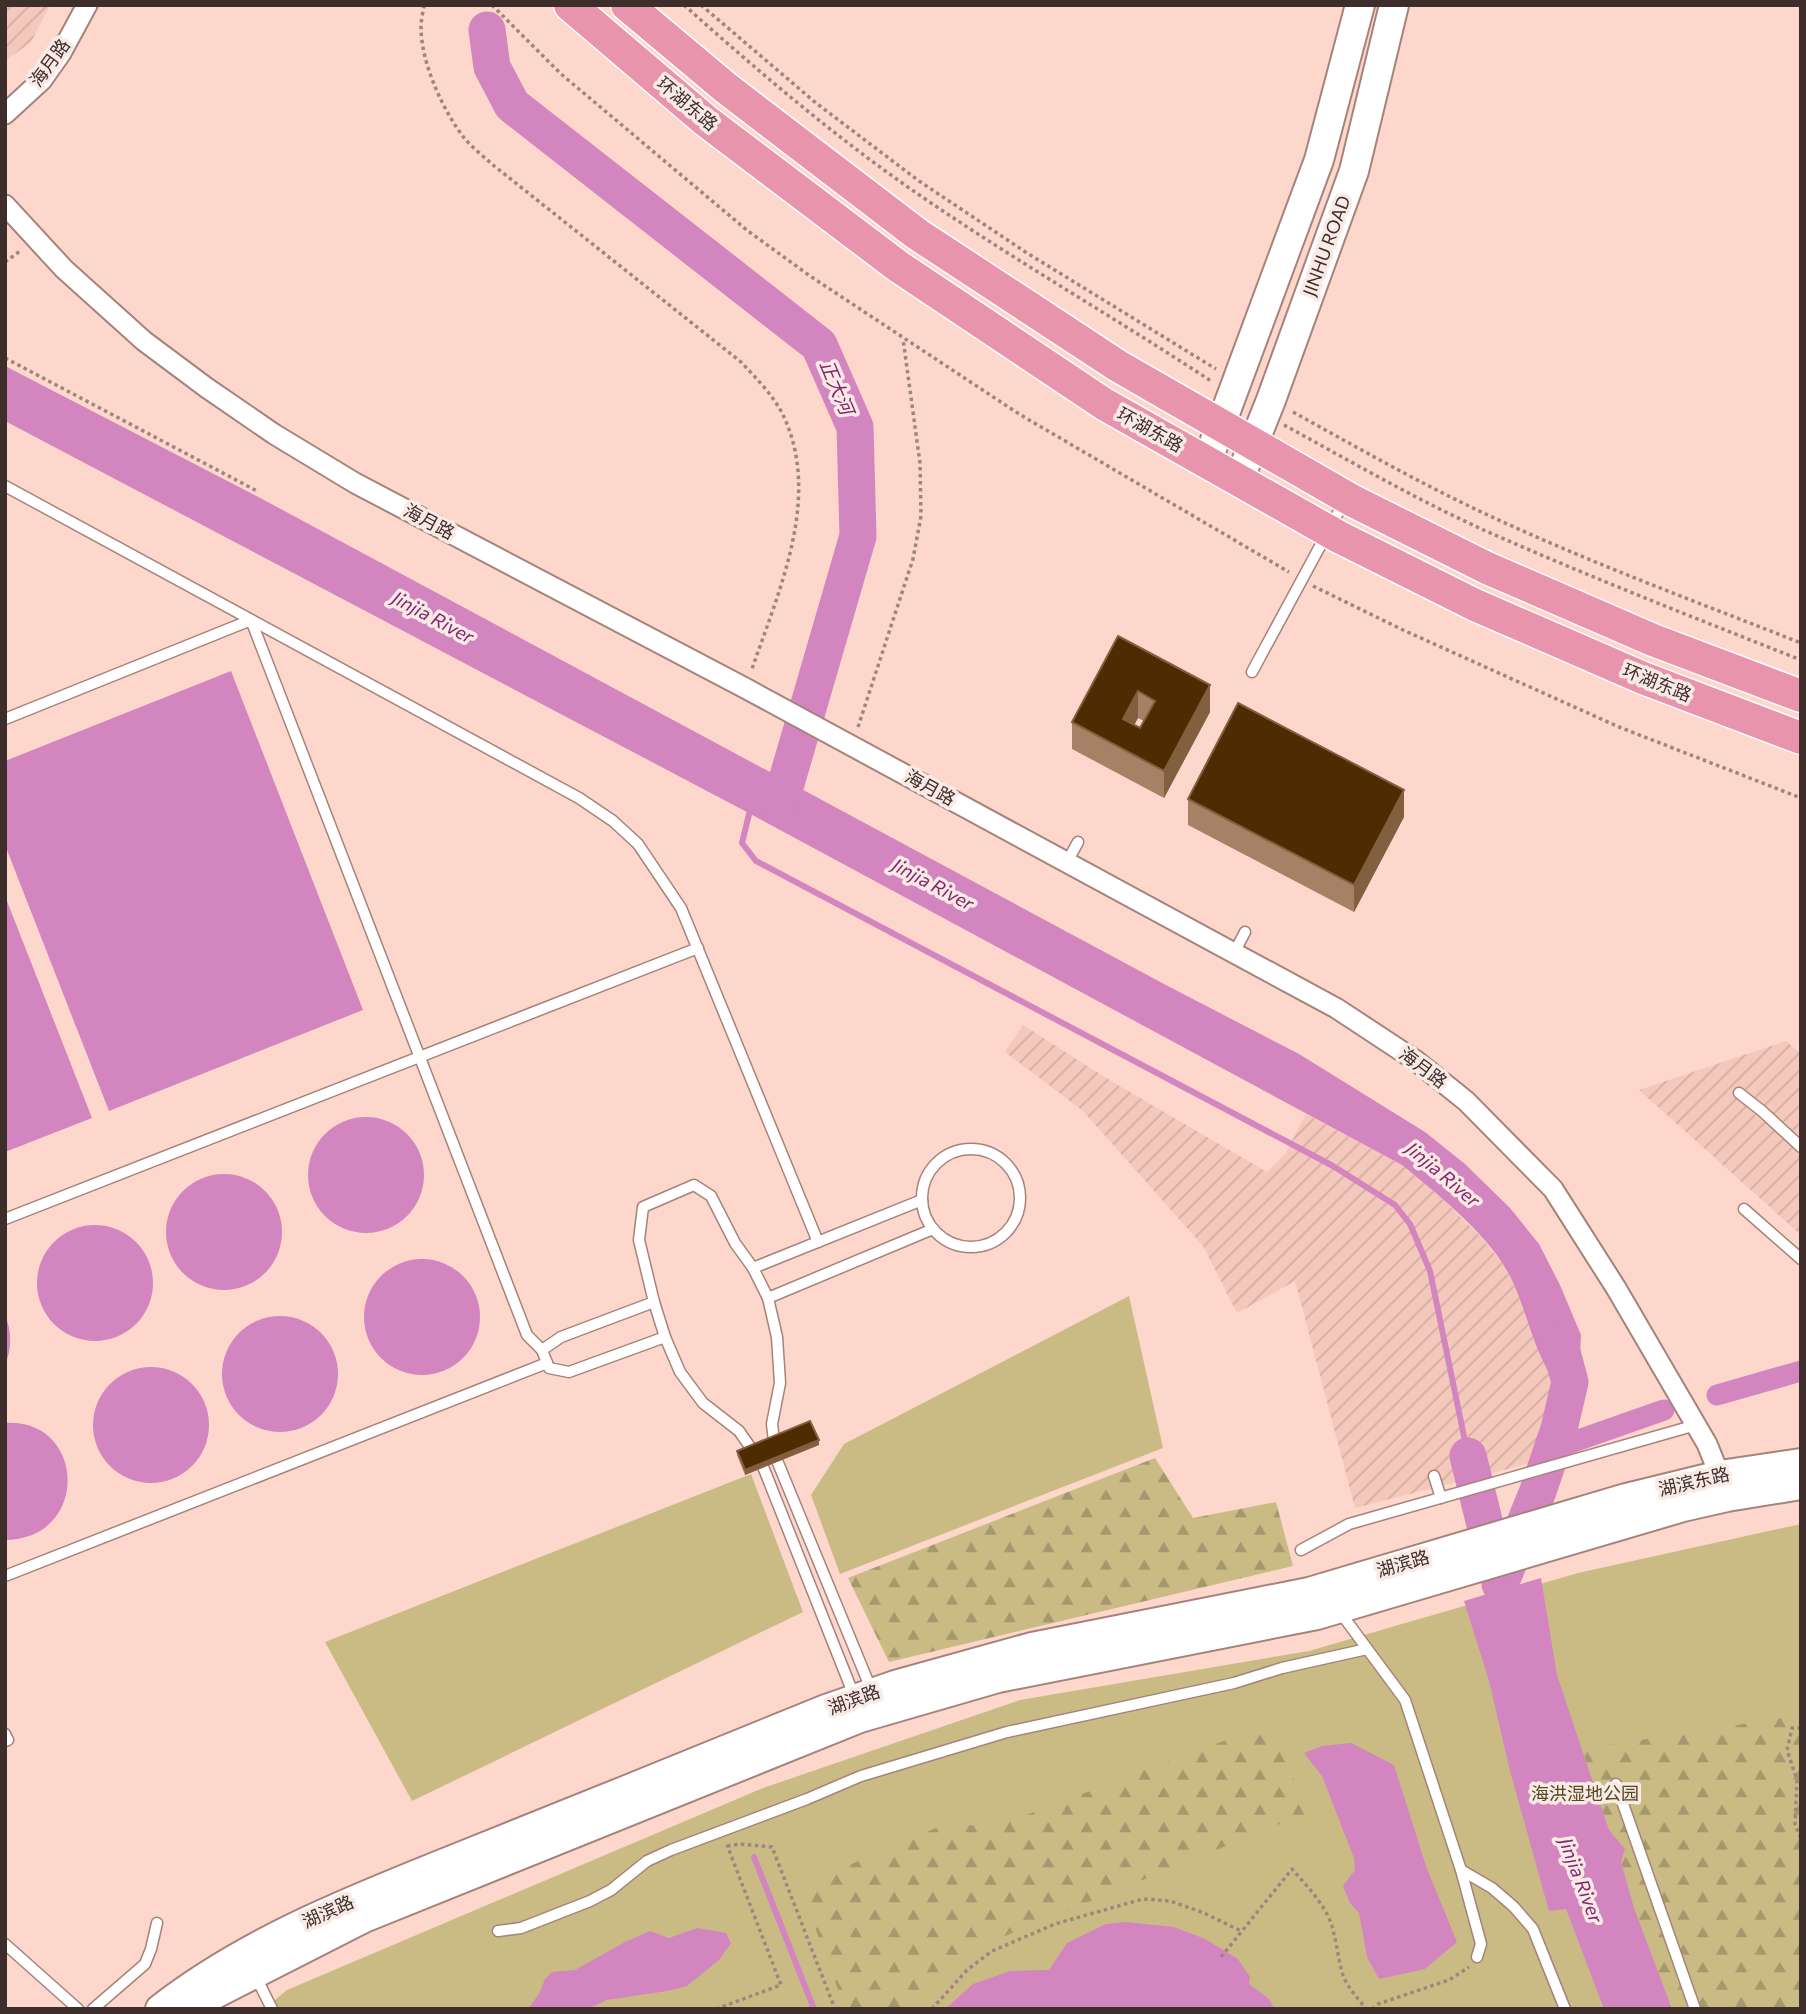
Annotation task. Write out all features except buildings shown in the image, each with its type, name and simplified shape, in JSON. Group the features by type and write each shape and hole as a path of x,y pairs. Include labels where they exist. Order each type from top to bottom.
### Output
{"main road":[{"name":"环湖东路","path":"570,5 706,121 899,267 1104,404 1329,531 1487,610 1643,678 1801,738"},
{"name":"环湖东路","path":"627,5 726,88 917,234 1118,366 1347,497 1487,568 1653,640 1801,696"},
{"name":"JINHU ROAD","path":"1207,462 1319,160 1360,5"},
{"name":"JINHU ROAD","path":"1239,480 1354,171 1394,5"},
{"name":"湖滨东路","path":"1591,1521 1683,1507 1724,1486 1801,1463"},
{"name":"湖滨东路","path":"1724,1486 1801,1485"},
{"name":"湖滨路","path":"160,2009 232,1961 308,1920 864,1696 1032,1647 1432,1568 1591,1521"},
{"name":"湖滨路","path":"193,2009 215,1994 364,1918 860,1718 998,1678 1310,1617 1338,1609 1432,1568"}],"street":[{"name":"海月路","path":"5,114 42,80 61,53 87,5"},
{"name":"海月路","path":"5,205 64,269 144,341 274,434 355,483 852,745 1336,1008 1415,1060 1466,1101 1553,1189 1616,1288 1707,1444 1724,1486"}],"lane":[{"path":"5,486 579,798 613,821 639,844 681,908 818,1242"},
{"path":"1252,672 1347,497"},
{"path":"5,719 251,620"},
{"path":"251,620 527,1335 542,1350 549,1368 569,1372 665,1338"},
{"path":"1068,862 1079,842"},
{"path":"1234,953 1245,932"},
{"path":"5,1219 698,948"},
{"path":"1739,1093 1801,1147"},
{"path":"971,1149 987,1152 1001,1159 1012,1171 1018,1186 1019,1202 1015,1218 1006,1232 977,1246 960,1246 945,1240 933,1229 925,1215 922,1200 924,1184 930,1170 942,1158 956,1151 971,1149"},
{"path":"694,1185 711,1196 768,1298 777,1337 779,1383 772,1424 776,1458 864,1696 762,1464 738,1431 703,1404 680,1372 665,1338 639,1240 643,1207 694,1185"},
{"path":"753,1268 922,1200"},
{"path":"1744,1209 1801,1259"},
{"path":"768,1298 933,1229"},
{"path":"542,1350 561,1337 654,1302"},
{"path":"5,1576 547,1363"},
{"path":"1301,1550 1349,1524 1696,1425"},
{"path":"1434,1476 1443,1497"},
{"path":"1338,1609 1405,1700 1461,1870 1481,1944 1477,1957"},
{"path":"498,1931 521,1928 590,1901 611,1890 647,1861 861,1776 1007,1732 1234,1684 1282,1668 1367,1649"},
{"path":"5,1734 8,1740 5,1741"},
{"path":"1616,1784 1695,2009"},
{"path":"1461,1870 1492,1888 1514,1907 1533,1930 1565,2009"},
{"path":"93,2009 145,1964 157,1923"},
{"path":"5,1944 78,2009"},
{"path":"254,1974 272,2009"}],"path":[{"path":"424,5 421,26 425,54 435,85 450,117 466,141 741,362 770,394 782,414 797,460 799,484 795,530 783,576 745,688"},
{"path":"492,5 561,74 748,231 903,339 1019,414 1303,580 1403,630 1619,727 1801,798"},
{"path":"852,745 914,559 921,516 920,463 903,339"},
{"path":"5,358 257,491"},
{"path":"1801,1728 1792,1728 1787,1750 1797,1780 1795,1824 1801,1839"},
{"path":"716,2009 781,1985 720,1830"},
{"path":"727,1846 740,1844 772,1847 835,2009"},
{"path":"1221,1957 1292,1869 1328,1915 1335,1934 1343,1974 1350,1990 1366,2009"},
{"path":"932,2009 967,1970 992,1951 1055,1924 1143,1899 1170,1901 1204,1913 1241,1931"},
{"path":"1372,2009 1378,2004 1449,1980 1460,1974 1477,1957"}],"shaded area":[{"path":"5,5 50,5 31,42 5,61"},
{"path":"1023,1025 1111,1081 1267,1172 1285,1154 1306,1114 1402,1165 1480,1236 1505,1267 1522,1300 1537,1346 1554,1384 1545,1435 1565,1428 1574,1452 1355,1508 1295,1281 1237,1313 1203,1246 1083,1111 1005,1052"},
{"path":"1786,1041 1801,1054 1801,1235 1639,1090"}],"green space":[{"path":"1129,1296 1163,1448 840,1574 811,1495 844,1444"},
{"path":"1155,1458 1193,1518 1276,1502 1293,1566 889,1662 848,1578"},
{"path":"751,1474 803,1612 412,1801 325,1642"},
{"name":"海洪湿地公园","path":"1801,1524 1801,2009 264,2009 287,1990 763,1788 1020,1700 1309,1651 1578,1573"},
{"path":"1801,1715 1801,2009 1672,2009 1634,1908 1621,1862 1625,1849 1609,1830 1582,1749"},
{"path":"1272,1723 1307,1813 988,1943 937,1994 911,2009 845,2009 800,1886 950,1822 991,1828"}],"water":[{"path":"5,366 264,500 1299,1054 1425,1132 1465,1164 1510,1208 1539,1244 1581,1335 1578,1391 1554,1384 1536,1345 1515,1287 1497,1255 1458,1213 1402,1165 743,810 5,421"},
{"path":"231,671 363,1010 109,1111 5,845 5,761"},
{"path":"5,896 92,1118 5,1152"},
{"path":"366,1117 388,1121 407,1134 420,1153 424,1175 420,1197 407,1216 388,1229 366,1233 344,1229 325,1216 312,1197 308,1175 312,1153 325,1134 344,1121"},
{"path":"224,1174 246,1178 265,1191 278,1210 282,1232 278,1254 265,1273 246,1286 224,1290 202,1286 183,1273 170,1254 166,1232 170,1210 183,1191 202,1178"},
{"path":"95,1225 117,1229 136,1242 149,1261 153,1283 149,1305 136,1324 117,1337 95,1341 73,1337 54,1324 41,1305 37,1283 41,1261 54,1242 73,1229"},
{"path":"422,1259 444,1263 463,1276 476,1295 480,1317 476,1339 463,1358 444,1371 422,1375 400,1371 381,1358 368,1339 364,1317 368,1295 381,1276 400,1263"},
{"path":"5,1315 10,1340 5,1365"},
{"path":"280,1316 302,1320 321,1333 334,1352 338,1374 334,1396 321,1415 302,1428 280,1432 258,1428 239,1415 226,1396 222,1374 226,1352 239,1333 258,1320"},
{"path":"151,1367 173,1371 192,1384 205,1403 209,1425 205,1447 192,1466 173,1479 151,1483 129,1479 110,1466 97,1447 93,1425 97,1403 110,1384 129,1371"},
{"path":"5,1423 32,1427 51,1439 63,1458 68,1479 64,1501 53,1521 33,1534 5,1540"},
{"path":"1541,1578 1557,1675 1609,1830 1625,1849 1621,1862 1634,1908 1672,2009 1604,2009 1566,1909 1549,1911 1510,1771 1489,1681 1464,1601"},
{"path":"1351,1743 1394,1765 1427,1869 1457,1942 1425,1969 1379,1979 1367,1957 1359,1913 1350,1903 1343,1886 1355,1870 1354,1858 1322,1776 1304,1753 1322,1746"},
{"path":"1125,1922 1174,1927 1205,1939 1238,1959 1250,1977 1249,1984 1268,1998 1275,2009 945,2009 973,1984 1010,1971 1049,1970 1067,1943 1106,1924"},
{"path":"697,1928 726,1933 731,1943 719,1960 687,1986 607,2000 588,2009 528,2009 552,1972 575,1970 650,1931 669,1938"}],"waterway":[{"name":"正大河","path":"487,30 492,67 512,105 819,345 855,427 858,536 780,804"},
{"path":"751,806 742,843 756,861 1333,1166 1395,1205 1410,1224 1430,1271 1468,1456"},
{"name":"Jinjia River","path":"1500,1584 1538,1491 1559,1429 1570,1382 1559,1341"},
{"path":"1717,1395 1801,1371"},
{"path":"1553,1449 1664,1410"},
{"name":"Jinjia River","path":"1468,1456 1497,1573"},
{"path":"754,1857 814,2009"}]}
